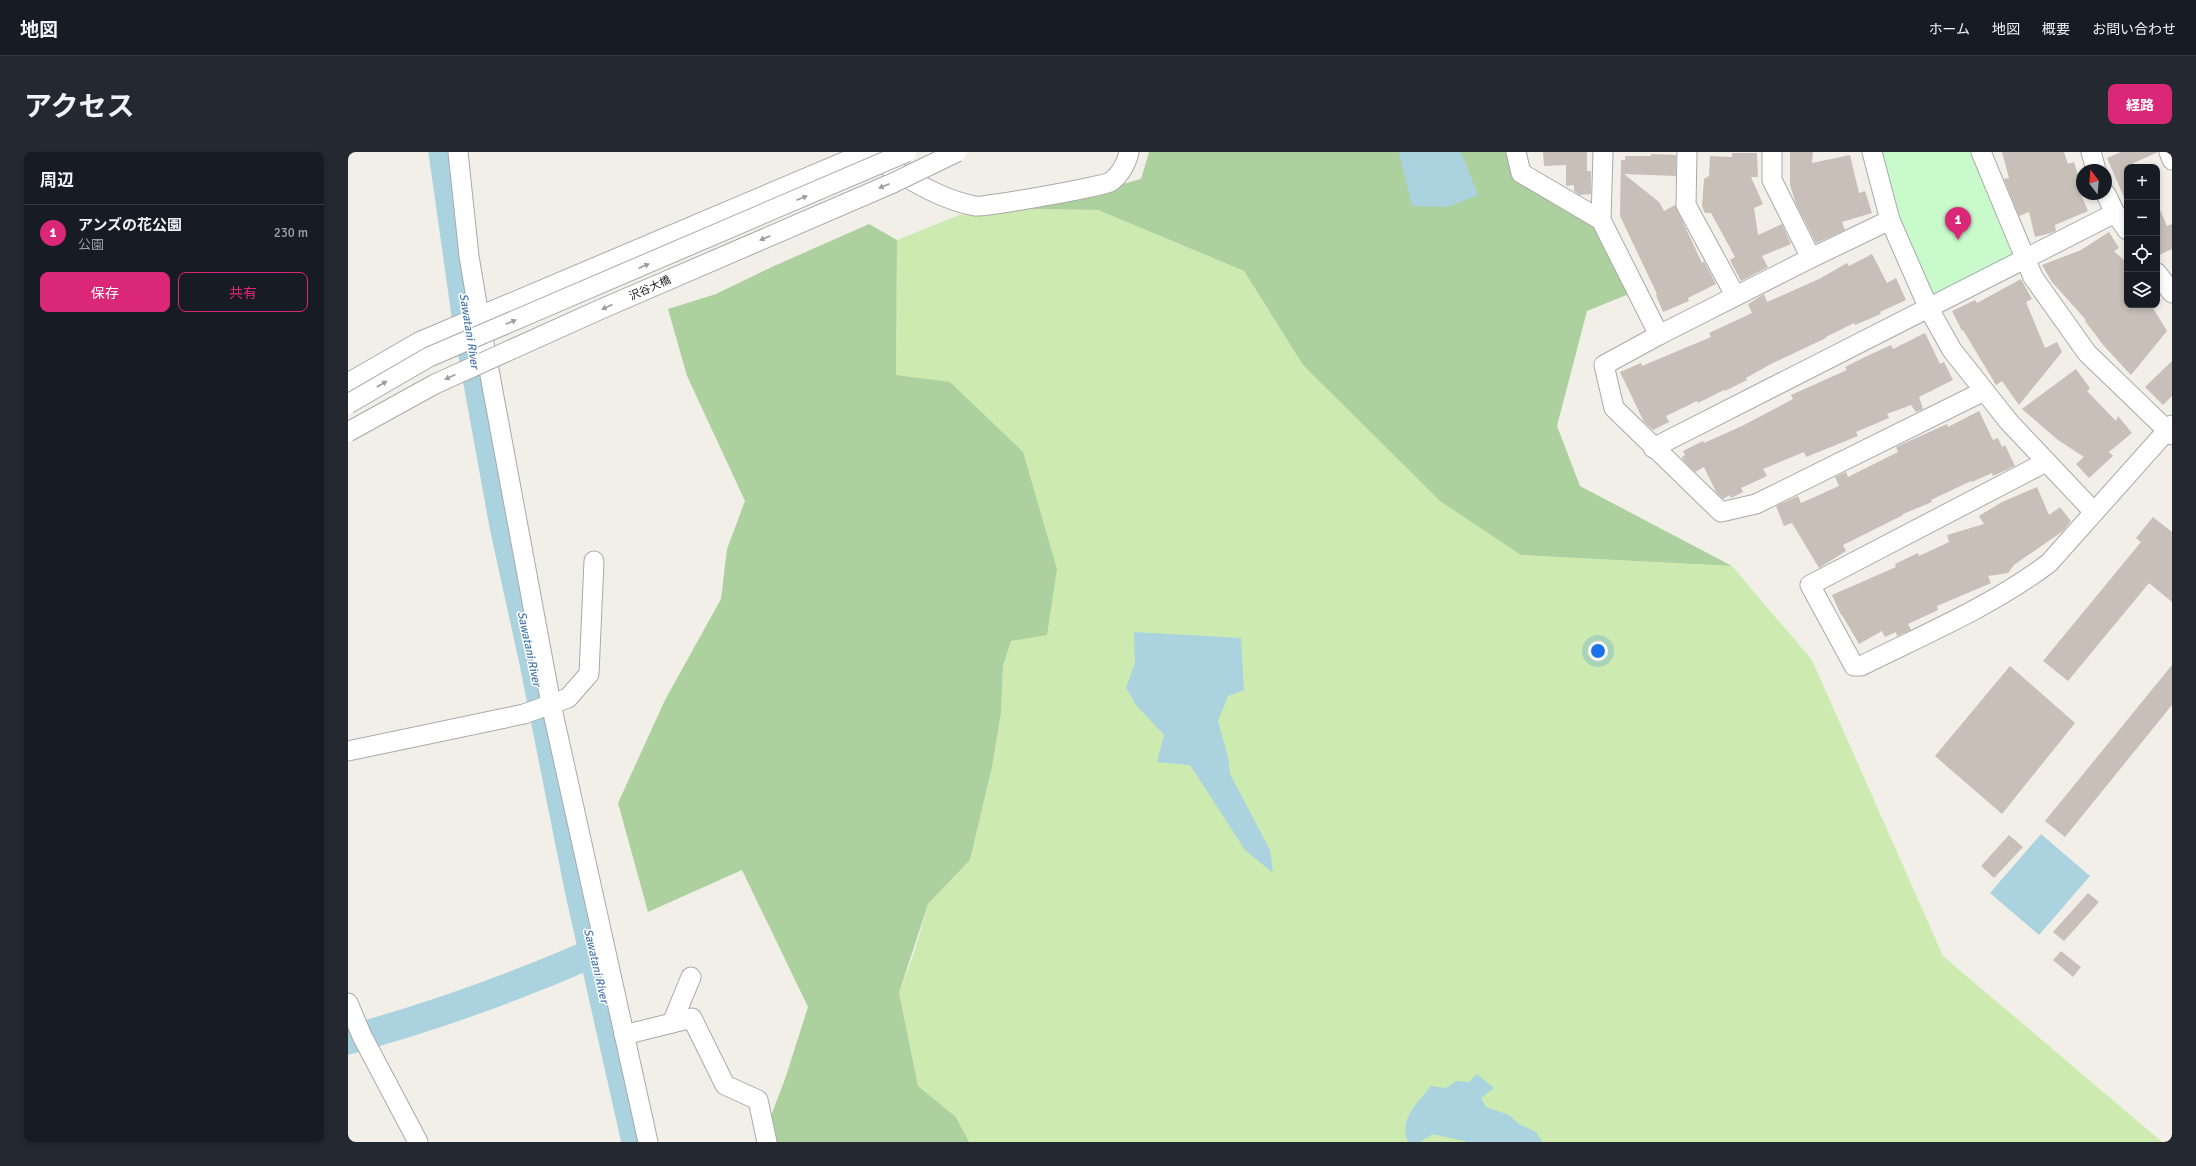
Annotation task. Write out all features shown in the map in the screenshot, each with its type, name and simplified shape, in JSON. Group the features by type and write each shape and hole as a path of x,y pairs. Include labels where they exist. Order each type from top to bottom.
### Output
{"street":[{"path":"458,152 469,256 550,704 648,1142"},
{"path":"348,383 419,342 864,152 932,192 976,207 1110,183 1126,164 1129,152"},
{"name":"沢谷大橋","path":"348,404 429,357 907,152"},
{"name":"沢谷大橋","path":"348,432 435,384 599,310 893,183 957,152"},
{"path":"1516,152 1521,173 1601,220"},
{"path":"1603,152 1601,220 1659,335"},
{"path":"1687,152 1686,205 1735,295"},
{"path":"1772,152 1772,180 1811,258"},
{"path":"1872,152 1890,220 1928,309 1952,350 2009,422 2094,512"},
{"path":"1981,152 2033,277 2087,353 2170,430 2049,563 2026,580 1990,601 1861,666 1854,666 1810,585 2046,462"},
{"path":"2090,152 2094,164"},
{"path":"2169,152 2172,160"},
{"path":"2109,200 2115,213 2124,226"},
{"path":"1653,448 2026,260 2115,213"},
{"path":"1890,220 1735,295 1604,365 1614,408 1653,448 1721,512 1756,504 1984,390"},
{"path":"2160,277 2172,293"},
{"path":"348,751 524,714 568,698 589,674 594,561"},
{"path":"672,1023 691,977"},
{"path":"348,1004 362,1036 418,1142"},
{"path":"624,1035 692,1018 725,1085 758,1100 767,1142"}],"green space":[{"path":"1149,152 1509,152 1593,226 1629,294 1587,311 1557,426 1580,486 1732,566 1521,555 1440,501 1303,365 1244,271 1098,210 1030,209 1141,179"},
{"path":"1872,152 1981,152 2026,259 1929,309"},
{"path":"1030,209 1098,210 1244,271 1303,365 1521,555 1732,566 1812,660 1943,956 2162,1142 969,1142 956,1117 918,1087 899,993 914,953 928,904 970,860 992,767 1001,713 1003,666 1011,641 896,375 897,240 959,215"},
{"path":"869,224 897,240 896,375 950,382 1023,452 1057,569 1047,635 1011,641 1003,666 1001,713 992,767 970,860 928,904 899,993 918,1086 956,1117 969,1142 761,1142 785,1079 808,1007 742,870 648,912 618,803 665,700 721,599 727,549 745,501 687,376 668,309 716,294 774,266"}],"water":[{"path":"1399,152 1461,152 1478,195 1447,207 1412,206"},
{"path":"1134,632 1241,638 1244,690 1228,696 1218,721 1228,757 1230,774 1270,850 1273,873 1245,850 1190,765 1157,762 1164,735 1136,705 1126,688 1135,663"},
{"path":"2041,834 2090,876 2039,935 1990,893"},
{"path":"1477,1074 1494,1088 1481,1098 1486,1107 1509,1115 1519,1124 1536,1132 1542,1142 1468,1142 1433,1134 1420,1142 1408,1142 1406,1134 1407,1119 1415,1105 1431,1086 1446,1088 1456,1081 1469,1082"}],"building":[{"path":"1543,152 1587,152 1587,171 1591,171 1591,194 1579,195 1574,191 1574,185 1566,186 1566,165 1544,166"},
{"path":"1790,152 1813,152 1812,163 1850,155 1859,193 1865,191 1872,213 1842,222 1845,230 1816,243 1796,204 1790,185"},
{"path":"2002,152 2064,152 2068,164 2074,162 2076,169 2076,200 2083,200 2088,211 2055,225 2056,231 2035,237 2029,212 2019,216 2004,179 2009,178"},
{"path":"2121,152 2158,152 2131,164 2124,164 2124,197 2112,170 2112,164 2110,164 2107,158"},
{"path":"1732,153 1757,153 1758,177 1751,177 1763,204 1754,208 1758,235 1782,224 1791,244 1762,256 1768,267 1741,281 1730,260 1735,257 1711,213 1705,213 1702,206 1704,179 1709,176 1710,156 1732,157"},
{"path":"1651,154 1676,155 1676,176 1624,174 1659,202 1664,211 1675,205 1702,263 1704,261 1716,284 1688,298 1689,301 1663,312 1656,295 1657,294 1620,216 1621,160 1625,160 1625,156 1651,156"},
{"path":"2160,210 2167,226 2172,224 2172,249 2160,255"},
{"path":"2109,232 2119,248 2114,251 2124,260 2124,308 2153,308 2167,331 2131,375 2104,346 2085,321 2086,320 2052,282 2042,265 2081,250"},
{"path":"1872,254 1887,283 1896,278 1906,300 1880,312 1881,314 1855,325 1854,323 1771,364 1746,378 1747,380 1725,391 1724,390 1698,403 1697,401 1666,416 1669,422 1653,430 1644,422 1620,372 1641,363 1642,366 1711,337 1709,333 1752,313 1748,304 1764,294 1767,302 1819,279 1847,263 1849,266"},
{"path":"2021,279 2032,299 2026,302 2045,348 2057,342 2062,352 2019,405 2002,381 1996,385 1963,330 1962,331 1952,311 1975,300 1977,303"},
{"path":"1925,333 1940,364 1944,362 1953,380 1919,397 1923,409 1916,412 1911,405 1887,414 1889,418 1856,432 1858,436 1806,457 1804,452 1763,469 1767,476 1741,488 1743,492 1731,498 1730,495 1723,499 1716,492 1704,467 1695,472 1683,460 1682,457 1685,455 1683,451 1703,441 1704,443 1742,426 1793,399 1791,395 1847,370 1845,367 1867,356 1891,345 1893,349"},
{"path":"2172,361 2172,396 2163,405 2145,387"},
{"path":"2076,369 2090,388 2087,391 2116,421 2118,416 2132,433 2109,452 2113,456 2089,478 2076,464 2084,457 2058,440 2022,409"},
{"path":"1979,411 1993,440 1998,438 2002,447 2005,445 2015,466 1993,476 1992,473 1972,482 1971,481 1931,500 1932,502 1903,514 1843,545 1846,551 1819,568 1792,523 1784,526 1776,506 1798,496 1801,503 1839,486 1835,477 1846,472 1848,477 1898,452 1896,447 1947,424 1948,427"},
{"path":"2037,487 2049,515 2060,507 2071,521 2063,531 2014,565 2008,573 1988,576 1991,583 1937,606 1938,610 1908,624 1911,630 1897,636 1896,632 1885,637 1882,631 1859,644 1841,615 1832,595 1896,567 1895,564 1918,553 1919,556 1949,542 1947,535 1984,524 1979,516 2002,502"},
{"path":"2153,517 2172,532 2172,602 2149,583 2068,681 2043,661 2141,542 2136,538"},
{"path":"2172,665 2172,705 2065,837 2045,821"},
{"path":"2010,666 2075,723 2002,814 1935,756"},
{"path":"2009,835 2023,847 1994,878 1981,866"},
{"path":"2088,893 2099,902 2064,941 2053,932"},
{"path":"2061,951 2081,967 2073,977 2053,960"}],"waterway":[{"name":"Sawatani River","path":"443,152 467,322 504,526 534,663 579,889 636,1142"},
{"path":"348,1040 410,1022 472,1001 593,953"}],"place":[{"name":"アンズの花公園","path":"1958,240"}]}
